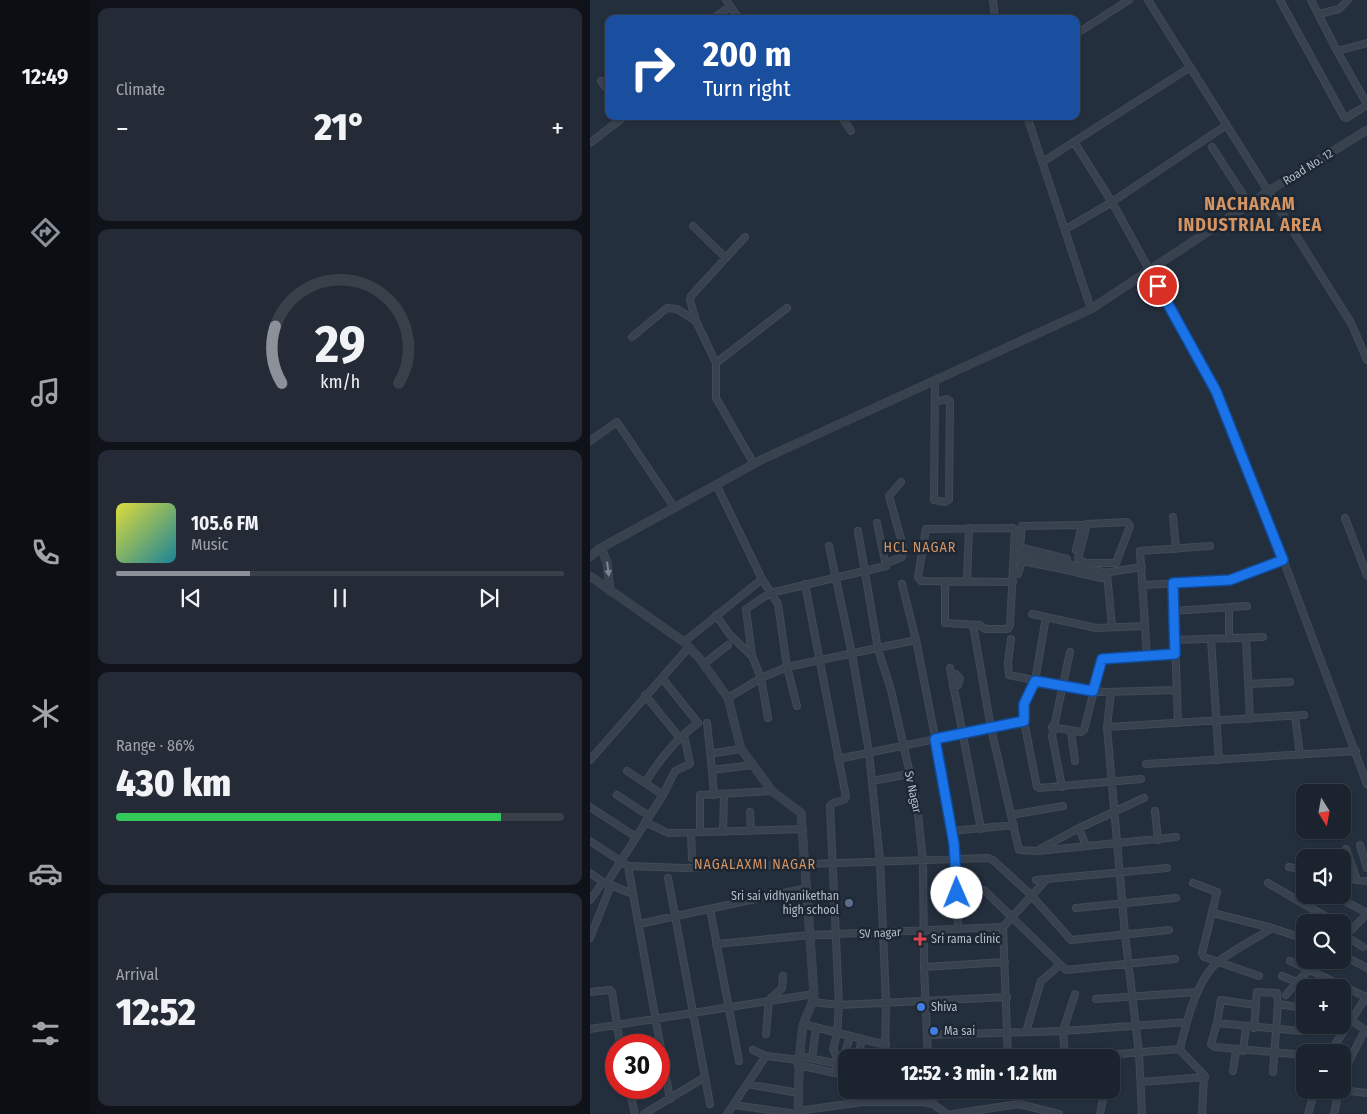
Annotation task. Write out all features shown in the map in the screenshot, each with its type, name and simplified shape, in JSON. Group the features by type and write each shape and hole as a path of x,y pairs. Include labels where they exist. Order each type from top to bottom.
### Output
{"street":[{"path":"992,0 994,15"},
{"path":"1080,31 1129,0"},
{"path":"1148,0 1225,126 1269,191 1351,323 1367,360"},
{"path":"1280,0 1344,117 1367,104 1337,51 1312,0"},
{"path":"1318,14 1339,9 1348,0"},
{"path":"716,15 728,3 736,15"},
{"path":"1337,51 1367,43"},
{"path":"1044,161 1189,68"},
{"path":"601,81 605,86"},
{"path":"590,143 620,120"},
{"path":"844,120 851,132"},
{"path":"1029,120 1044,161 1091,309"},
{"path":"1066,229 1112,202 1225,126"},
{"name":"Road No. 12","path":"600,548 754,464 1091,309 1269,191 1367,130"},
{"path":"1074,142 1112,202 1216,391 1283,560 1367,784"},
{"path":"1212,148 1249,204"},
{"path":"694,226 726,258"},
{"path":"745,238 691,296 696,321 716,362 716,398 754,464"},
{"path":"632,337 666,308 677,309 696,321"},
{"path":"716,362 787,308"},
{"path":"935,381 934,500 945,502 949,500 950,402 947,399 936,402"},
{"path":"590,441 617,422 674,507"},
{"path":"746,609 770,593 886,566 887,563 902,557 904,550 889,496 901,482"},
{"path":"716,484 762,579 778,604 787,667 797,706"},
{"path":"1173,517 1176,549"},
{"path":"1345,518 1367,575"},
{"path":"1065,564 1084,565 1116,563 1130,526 1127,522 1087,524 1078,559 1084,565 1108,573 1142,567"},
{"path":"877,524 887,563"},
{"path":"1018,574 1023,554 1020,546 1022,526 1082,525 1074,559 1065,564"},
{"path":"967,582 969,528"},
{"path":"945,582 945,623 980,625 985,629 1006,630 1009,627 1013,582 1015,530 1013,528 926,529 919,580 1013,582"},
{"name":"Sv Nagar","path":"858,531 878,649 891,690 917,805 923,861 923,931 928,1049"},
{"path":"829,546 870,752 880,861 886,1002 886,1049"},
{"path":"1147,656 1144,585 1140,551 1210,546"},
{"path":"590,550 600,548"},
{"path":"590,557 600,548"},
{"path":"600,548 608,562 610,591"},
{"path":"1014,554 1023,554 1065,564 1101,578"},
{"path":"1144,585 1230,580 1283,560"},
{"path":"1108,573 1112,627"},
{"path":"590,576 686,644 704,664 728,698 741,749 772,791 800,810 806,865 814,998 804,1024 798,1060 798,1093 795,1113"},
{"path":"590,760 644,695 662,678 686,644 716,615 762,579"},
{"path":"1173,583 1178,723"},
{"path":"753,1050 766,1056 798,1060 834,1074 836,1073 838,1062 833,1049 838,1034 838,935 830,806 832,802 844,800 846,797 805,584"},
{"path":"902,584 916,640 952,831 956,857 958,928"},
{"path":"738,598 746,609 752,656 761,678 768,718"},
{"path":"1174,611 1247,606"},
{"path":"1229,607 1229,639"},
{"path":"1032,614 1096,628 1145,626"},
{"path":"716,615 730,635 752,656"},
{"path":"1046,617 1035,681 1024,704 1024,721 1037,786 1039,788 1062,787 1141,779"},
{"path":"973,625 991,728 1019,850 1038,851 1176,837"},
{"path":"1174,640 1263,637"},
{"path":"1246,638 1250,719"},
{"path":"1011,639 1008,664 1009,675 1093,691 1177,690"},
{"path":"1211,639 1220,760"},
{"path":"728,698 761,678 787,667 916,640"},
{"path":"704,664 728,644"},
{"path":"1062,787 1052,727 1070,652"},
{"path":"1052,727 1081,732 1084,730 1102,659 1175,654"},
{"path":"950,671 981,829"},
{"path":"645,783 660,758 679,737 698,722 662,678"},
{"path":"1248,684 1290,682"},
{"path":"1111,692 1107,727 1128,965 1139,1053 1142,1114"},
{"path":"590,900 607,883 663,795 675,771 690,764 685,739 679,737 644,695"},
{"path":"1107,727 1304,715"},
{"path":"1294,716 1300,755"},
{"path":"838,759 1024,721"},
{"path":"707,722 714,795"},
{"path":"1071,731 1075,761"},
{"path":"714,754 741,749"},
{"path":"1146,764 1356,751"},
{"path":"712,770 752,765"},
{"path":"627,771 663,795"},
{"path":"872,781 909,774"},
{"path":"700,832 699,796 772,791"},
{"path":"617,795 668,833 803,829"},
{"path":"723,832 724,795"},
{"path":"1038,851 1115,810 1144,798"},
{"path":"1011,815 1064,806"},
{"path":"590,807 636,837"},
{"path":"1155,811 1158,840"},
{"path":"750,812 751,831"},
{"path":"952,831 1014,825"},
{"path":"1079,828 1086,846"},
{"path":"691,833 692,858"},
{"path":"590,841 628,866 659,1034"},
{"path":"1360,846 1367,868"},
{"path":"628,866 685,868 806,865 923,861 956,857 994,860 1031,896 1071,940 1169,930"},
{"path":"1351,864 1356,880"},
{"path":"1289,867 1296,868"},
{"path":"1036,880 1045,881 1167,868"},
{"path":"590,873 607,883 634,894"},
{"path":"668,878 710,1104"},
{"path":"1351,879 1367,881"},
{"path":"1008,1049 1004,927 1045,881"},
{"path":"590,938 607,883"},
{"path":"1193,883 1216,890 1213,913 1202,955 1260,976"},
{"path":"1268,884 1321,914"},
{"path":"639,924 807,888"},
{"path":"984,890 1060,965 1068,970 1175,960"},
{"path":"1076,908 1123,905 1176,898"},
{"path":"1350,904 1367,913 1351,930"},
{"path":"710,909 740,1061"},
{"path":"1213,913 1296,936"},
{"name":"SV nagar","path":"716,944 810,935 1004,927"},
{"path":"1180,1049 1197,992 1218,962 1272,928"},
{"path":"1351,939 1363,947"},
{"path":"1351,960 1367,968"},
{"path":"1290,961 1366,996 1351,1018"},
{"path":"924,967 1005,962"},
{"path":"1026,1032 1041,981 1060,965"},
{"path":"1300,979 1308,970"},
{"path":"766,1034 769,1000 782,988 783,976"},
{"path":"1282,976 1296,981"},
{"path":"1286,995 1296,984"},
{"path":"590,992 611,991 618,1034"},
{"path":"1096,999 1132,995 1197,992"},
{"path":"1254,1028 1256,994 1260,992 1279,994 1272,1072"},
{"path":"1064,1049 1063,1031 1075,994"},
{"path":"590,1029 769,1000 814,998 839,1005 1007,997"},
{"path":"1256,1006 1221,1000 1212,1046 1296,1054"},
{"path":"1216,1023 1276,1030 1303,1029 1304,1008 1278,1004"},
{"path":"1351,1020 1366,1030 1351,1057"},
{"path":"928,1035 1063,1031 1187,1022"},
{"path":"804,1024 886,1045"},
{"path":"1234,1071 1246,1027"},
{"path":"812,1058 816,1028"},
{"path":"846,1049 850,1037"},
{"path":"860,1049 862,1040"},
{"path":"1120,1054 1180,1049"},
{"path":"1180,1049 1204,1077 1202,1114"},
{"path":"727,1114 766,1056"},
{"path":"798,1060 812,1058 838,1062"},
{"path":"644,1114 705,1077"},
{"path":"1141,1082 1204,1077"},
{"path":"747,1084 798,1093"},
{"path":"1351,1091 1367,1093"},
{"path":"632,1099 635,1114"},
{"path":"933,1099 933,1104"},
{"path":"1018,1099 1019,1104"},
{"path":"1100,1114 1103,1099"},
{"path":"1308,1114 1312,1099"},
{"path":"1334,1114 1338,1099"},
{"path":"734,1105 795,1113 862,1102 933,1104 948,1114"},
{"path":"953,1114 996,1111 1019,1104 1059,1114"}],"place":[{"name":"Sri sai vidhyanikethan high school","path":"849,903"},
{"name":"Sri rama clinic","path":"920,939"},
{"name":"Shiva","path":"921,1007"},
{"name":"Ma sai","path":"934,1031"}],"district":[{"name":"NACHARAM INDUSTRIAL AREA","path":"1250,214"},
{"name":"HCL NAGAR","path":"920,547"},
{"name":"NAGALAXMI NAGAR","path":"755,864"}],"route":[{"path":"957,893 956,857 949,808 935,739 1024,721 1024,704 1030,696 1035,681 1093,691 1102,659 1175,654 1173,583 1230,580 1283,560 1216,391 1158,286"}]}
